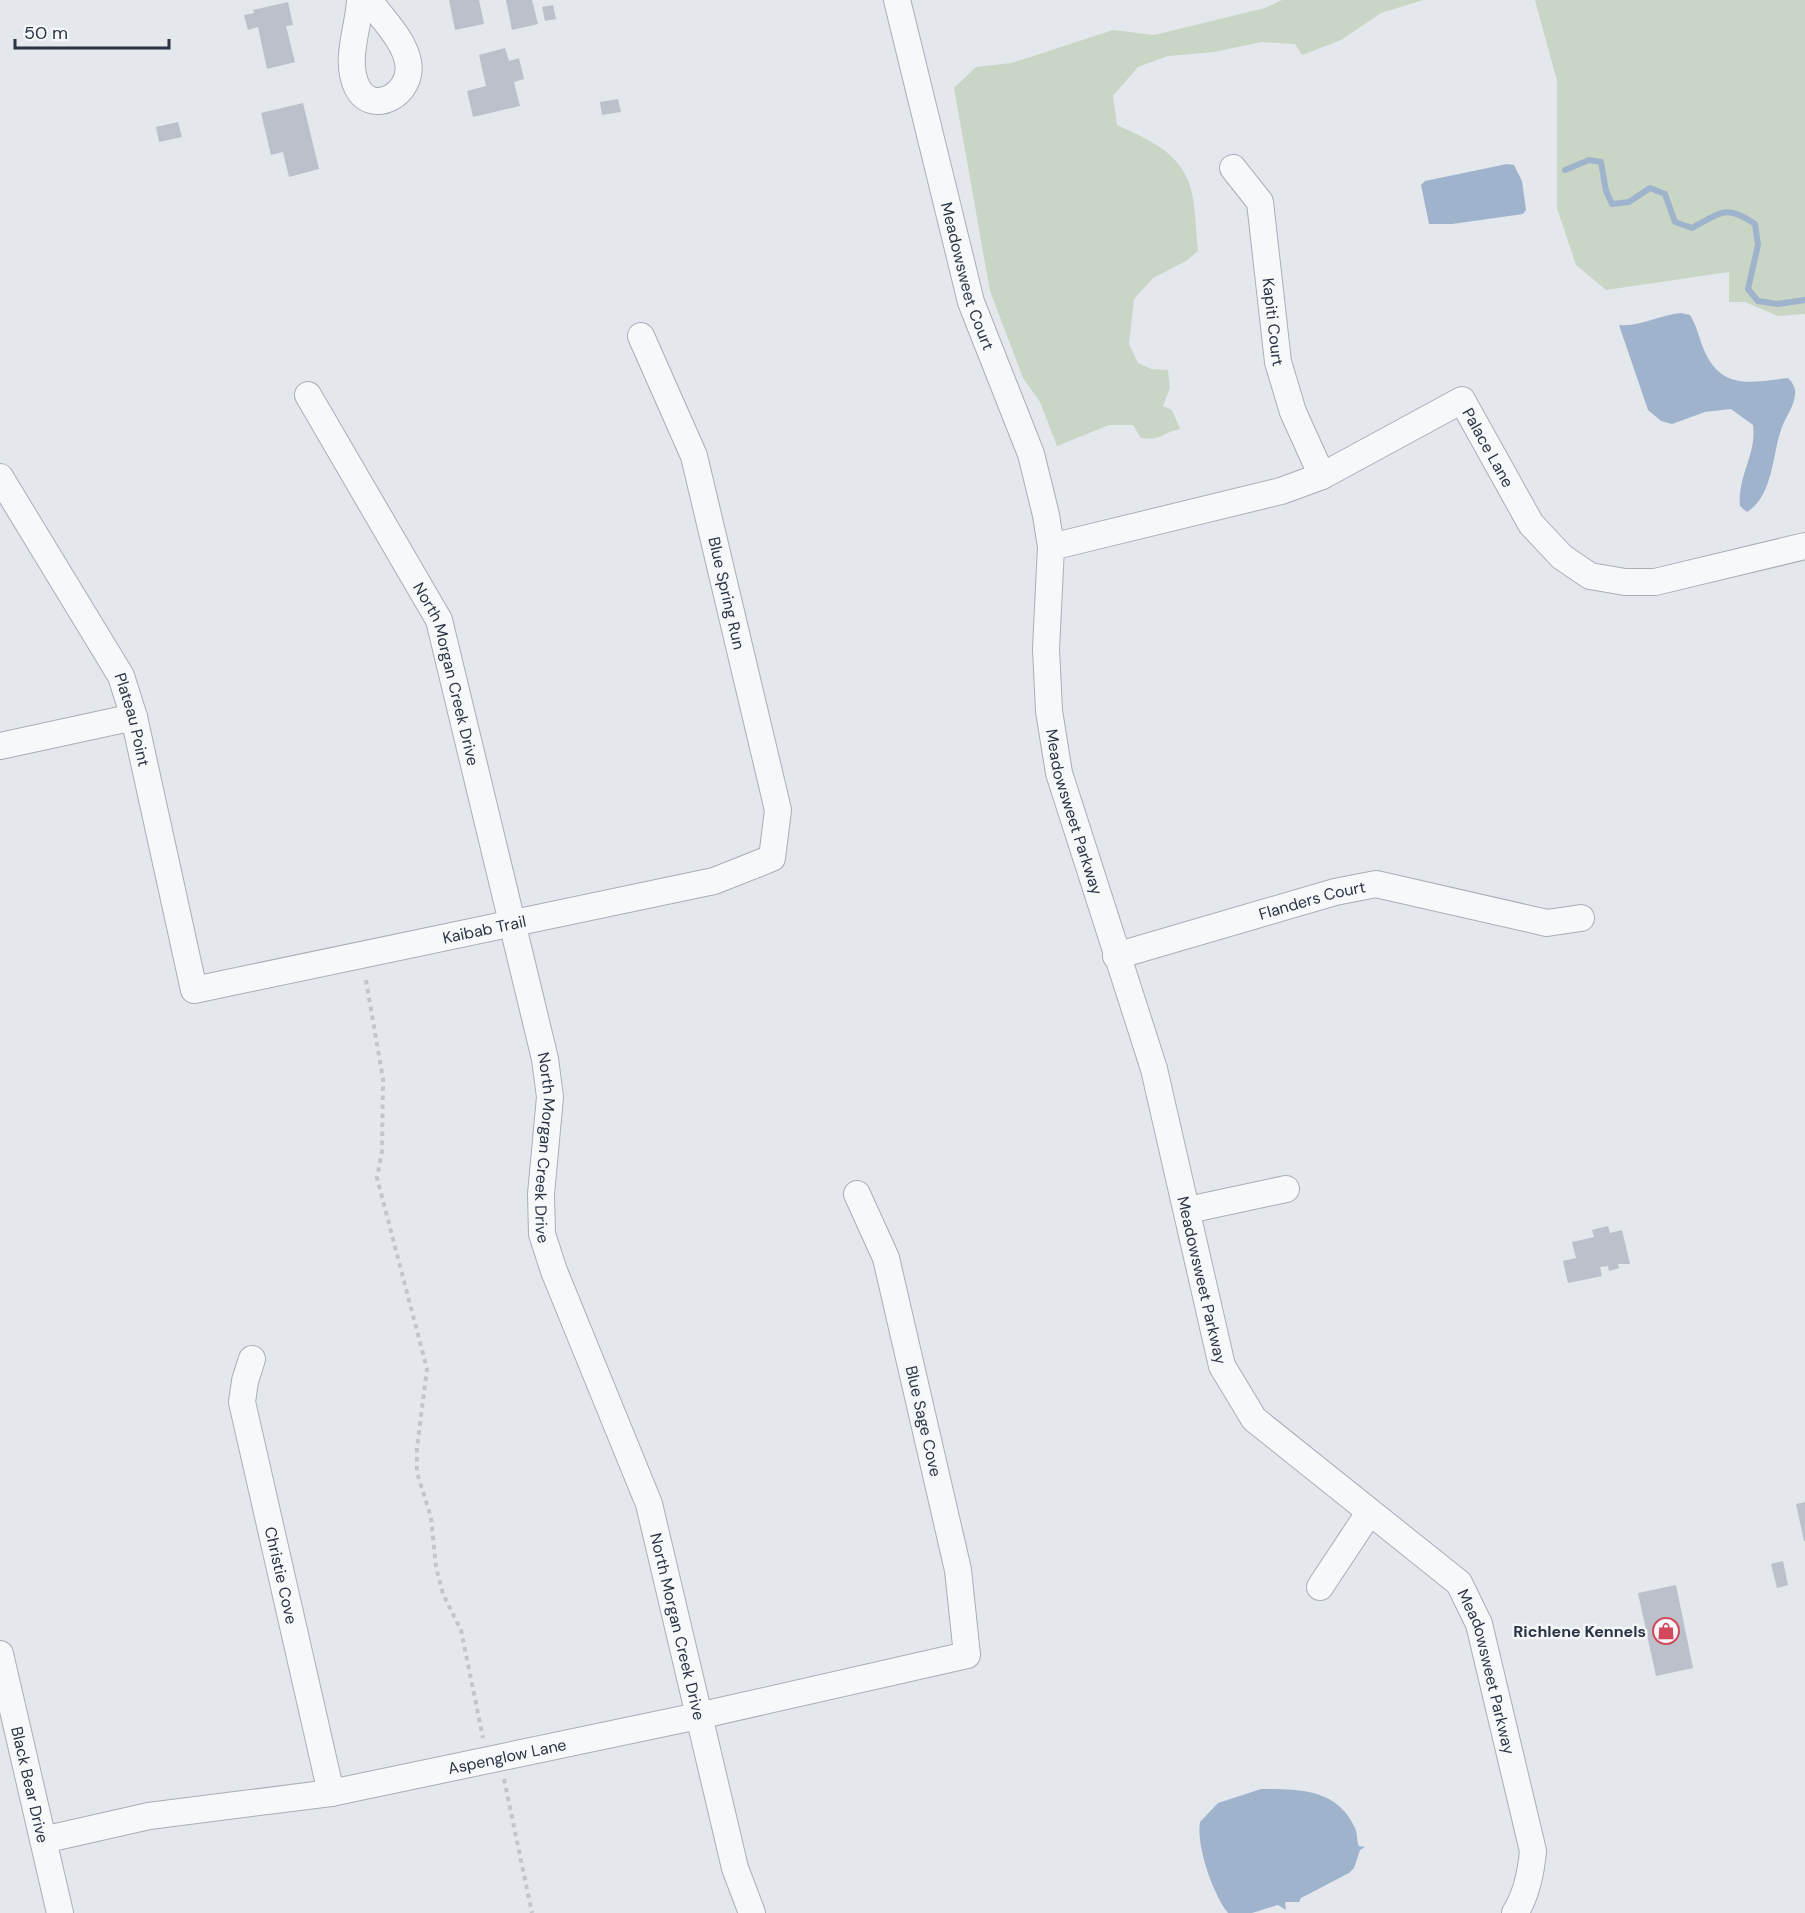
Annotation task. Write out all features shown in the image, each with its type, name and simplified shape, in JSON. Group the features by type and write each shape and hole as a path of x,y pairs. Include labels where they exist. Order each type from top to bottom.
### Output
{"street":[{"path":"360,0 352,54 353,73 357,88 368,98 383,101 397,96 405,86 409,74 408,60 402,46 369,0"},
{"name":"Meadowsweet Court","path":"897,0 971,302 1031,454 1046,515 1051,547"},
{"name":"Kapiti Court","path":"1233,168 1260,202 1278,362 1293,412 1322,476"},
{"name":"Blue Spring Run","path":"641,336 694,456 778,810 772,858"},
{"name":"North Morgan Creek Drive","path":"308,395 439,620 545,1059 550,1097 541,1194 542,1234 554,1271 649,1504 735,1868 752,1913"},
{"name":"Palace Lane","path":"1051,547 1281,491 1322,476 1462,400 1531,524 1562,557 1590,576 1625,582 1655,582 1805,546"},
{"name":"Plateau Point","path":"0,477 121,676 134,717 194,990"},
{"name":"Meadowsweet Parkway","path":"1051,547 1046,649 1049,711 1059,773 1154,1069 1222,1366 1254,1419 1369,1514 1459,1583 1479,1624 1533,1851 1531,1874 1522,1902 1515,1913"},
{"path":"0,746 134,717"},
{"name":"Kaibab Trail","path":"194,990 714,880 772,858"},
{"name":"Flanders Court","path":"1116,956 1335,891 1376,884 1547,923 1581,918"},
{"path":"1188,1210 1286,1190"},
{"name":"Blue Sage Cove","path":"857,1194 886,1258 958,1570 967,1655"},
{"name":"Christie Cove","path":"252,1359 245,1381 243,1402 331,1792"},
{"path":"1320,1587 1369,1514"},
{"name":"Black Bear Drive","path":"0,1654 60,1913"},
{"name":"Aspenglow Lane","path":"43,1840 149,1816 331,1792 698,1716 967,1655"}],"path":[{"path":"366,980 382,1079 382,1156 377,1178 427,1369 417,1448 417,1473 432,1517 436,1567 443,1594 461,1629 486,1746"},
{"path":"502,1772 532,1913"}],"green space":[{"path":"1282,0 1423,0 1381,13 1341,40 1302,55 1295,44 1262,42 1214,52 1168,56 1138,67 1113,96 1117,125 1145,138 1168,153 1185,174 1191,188 1198,251 1186,261 1153,278 1134,299 1129,344 1138,363 1151,369 1168,370 1170,388 1163,406 1172,410 1180,429 1158,438 1148,439 1141,438 1133,425 1109,425 1057,446 1040,402 1023,378 990,291 954,88 976,67 1012,63 1113,30 1154,35 1265,8"},
{"path":"1535,0 1805,0 1805,314 1778,316 1745,302 1729,302 1729,272 1606,290 1576,265 1557,208 1557,81"}],"water":[{"path":"1507,164 1514,165 1522,181 1526,210 1523,214 1452,224 1429,224 1421,185 1425,181"},
{"path":"1681,313 1690,315 1711,363 1729,378 1750,382 1788,378 1795,388 1794,399 1778,440 1767,486 1756,505 1747,512 1740,506 1740,495 1752,446 1753,425 1731,409 1705,412 1672,424 1661,421 1648,410 1619,325 1634,324"},
{"path":"1261,1789 1289,1789 1327,1798 1347,1815 1356,1830 1359,1846 1365,1847 1360,1850 1354,1868 1349,1873 1301,1898 1299,1902 1285,1902 1286,1910 1278,1905 1252,1913 1228,1913 1217,1894 1203,1856 1199,1832 1200,1822 1218,1803"}],"building":[{"path":"449,0 479,0 484,24 455,30"},
{"path":"506,0 532,0 538,24 512,30"},
{"path":"288,2 293,25 286,26 295,62 267,69 258,27 248,30 244,15 254,13 253,10"},
{"path":"553,5 556,19 545,21 542,7"},
{"path":"505,48 509,61 519,58 524,79 514,82 520,106 473,117 467,91 486,86 479,55"},
{"path":"618,99 621,112 602,115 600,102"},
{"path":"303,103 319,169 289,177 283,152 271,155 261,113"},
{"path":"178,122 182,137 159,142 156,127"},
{"path":"1608,1226 1610,1233 1622,1230 1630,1264 1618,1264 1619,1268 1609,1271 1608,1266 1600,1267 1602,1276 1568,1283 1563,1261 1576,1258 1572,1242 1594,1237 1592,1230"},
{"path":"1805,1502 1805,1541 1804,1541 1796,1504"},
{"path":"1783,1561 1788,1585 1777,1588 1771,1564"},
{"name":"Richlene Kennels","path":"1676,1585 1693,1668 1656,1676 1638,1593"}],"waterway":[{"path":"1565,170 1589,160 1601,162 1606,191 1612,204 1629,202 1650,188 1665,194 1675,222 1692,228 1724,212 1745,218 1755,224 1758,245 1748,289 1758,301 1777,304 1805,300"}],"place":[{"name":"Richlene Kennels","path":"1666,1631"}]}
